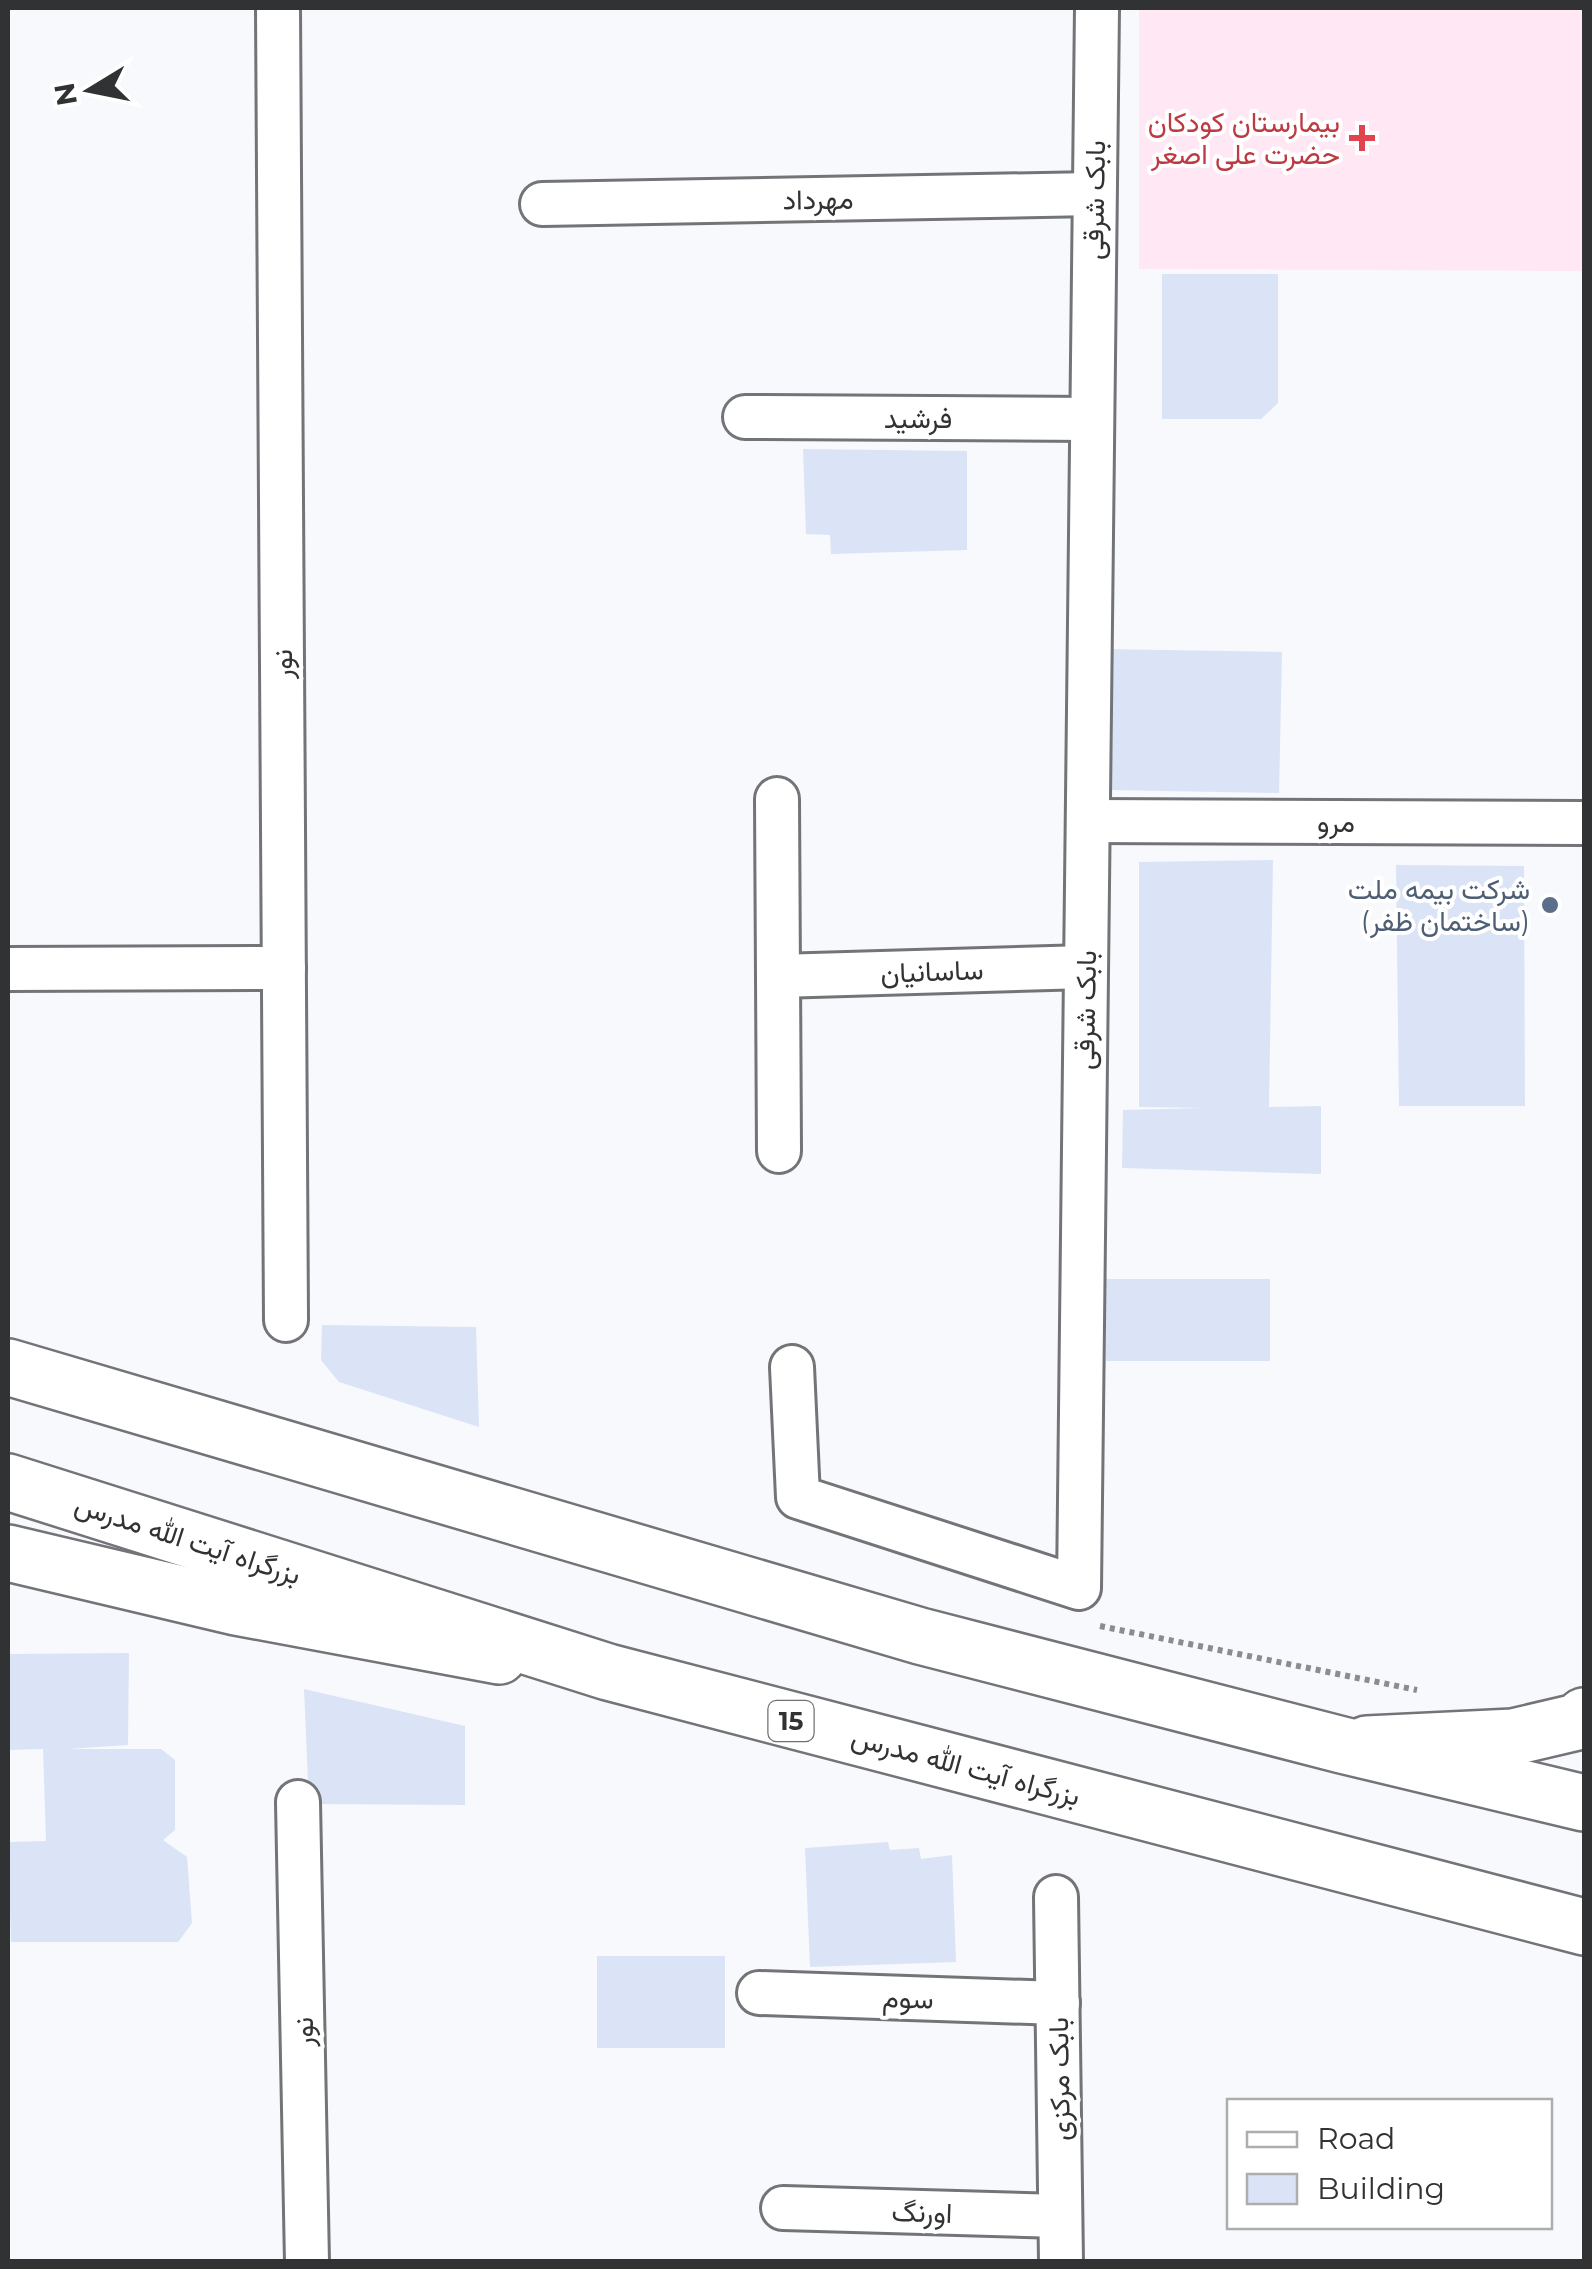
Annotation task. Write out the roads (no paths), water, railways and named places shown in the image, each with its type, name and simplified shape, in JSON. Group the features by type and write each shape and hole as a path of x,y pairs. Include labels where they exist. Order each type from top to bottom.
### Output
{"main road":[{"path":"8,1367 920,1636 1584,1803"},
{"name":"بزرگراه آیت الله مدرس","path":"8,1482 608,1672 1573,1931"},
{"path":"8,1553 236,1607 667,1688"},
{"path":"1342,1745 1513,1737 1578,1722 1584,1716"}],"street":[{"name":"نور","path":"278,8 286,1320"},
{"name":"بابک شرقی","path":"792,1367 798,1497 1079,1588 1097,8"},
{"name":"مهرداد","path":"542,204 1094,194"},
{"name":"فرشید","path":"744,417 1092,418"},
{"path":"777,799 779,1151"},
{"name":"مرو","path":"1088,821 1584,822"},
{"name":"ساسانیان","path":"778,976 1086,967"},
{"path":"8,969 284,968"},
{"name":"نور","path":"298,1802 307,2262"},
{"name":"بابک مرکزی","path":"1056,1897 1061,2262"},
{"name":"سوم","path":"759,1993 1058,2002"},
{"name":"اورنگ","path":"784,2208 1060,2216"}],"place":[{"name":"بیمارستان کودکان حضرت علی اصغر","path":"1362,138"},
{"name":"شرکت بیمه ملت (ساختمان ظفر)","path":"1550,905"}]}
